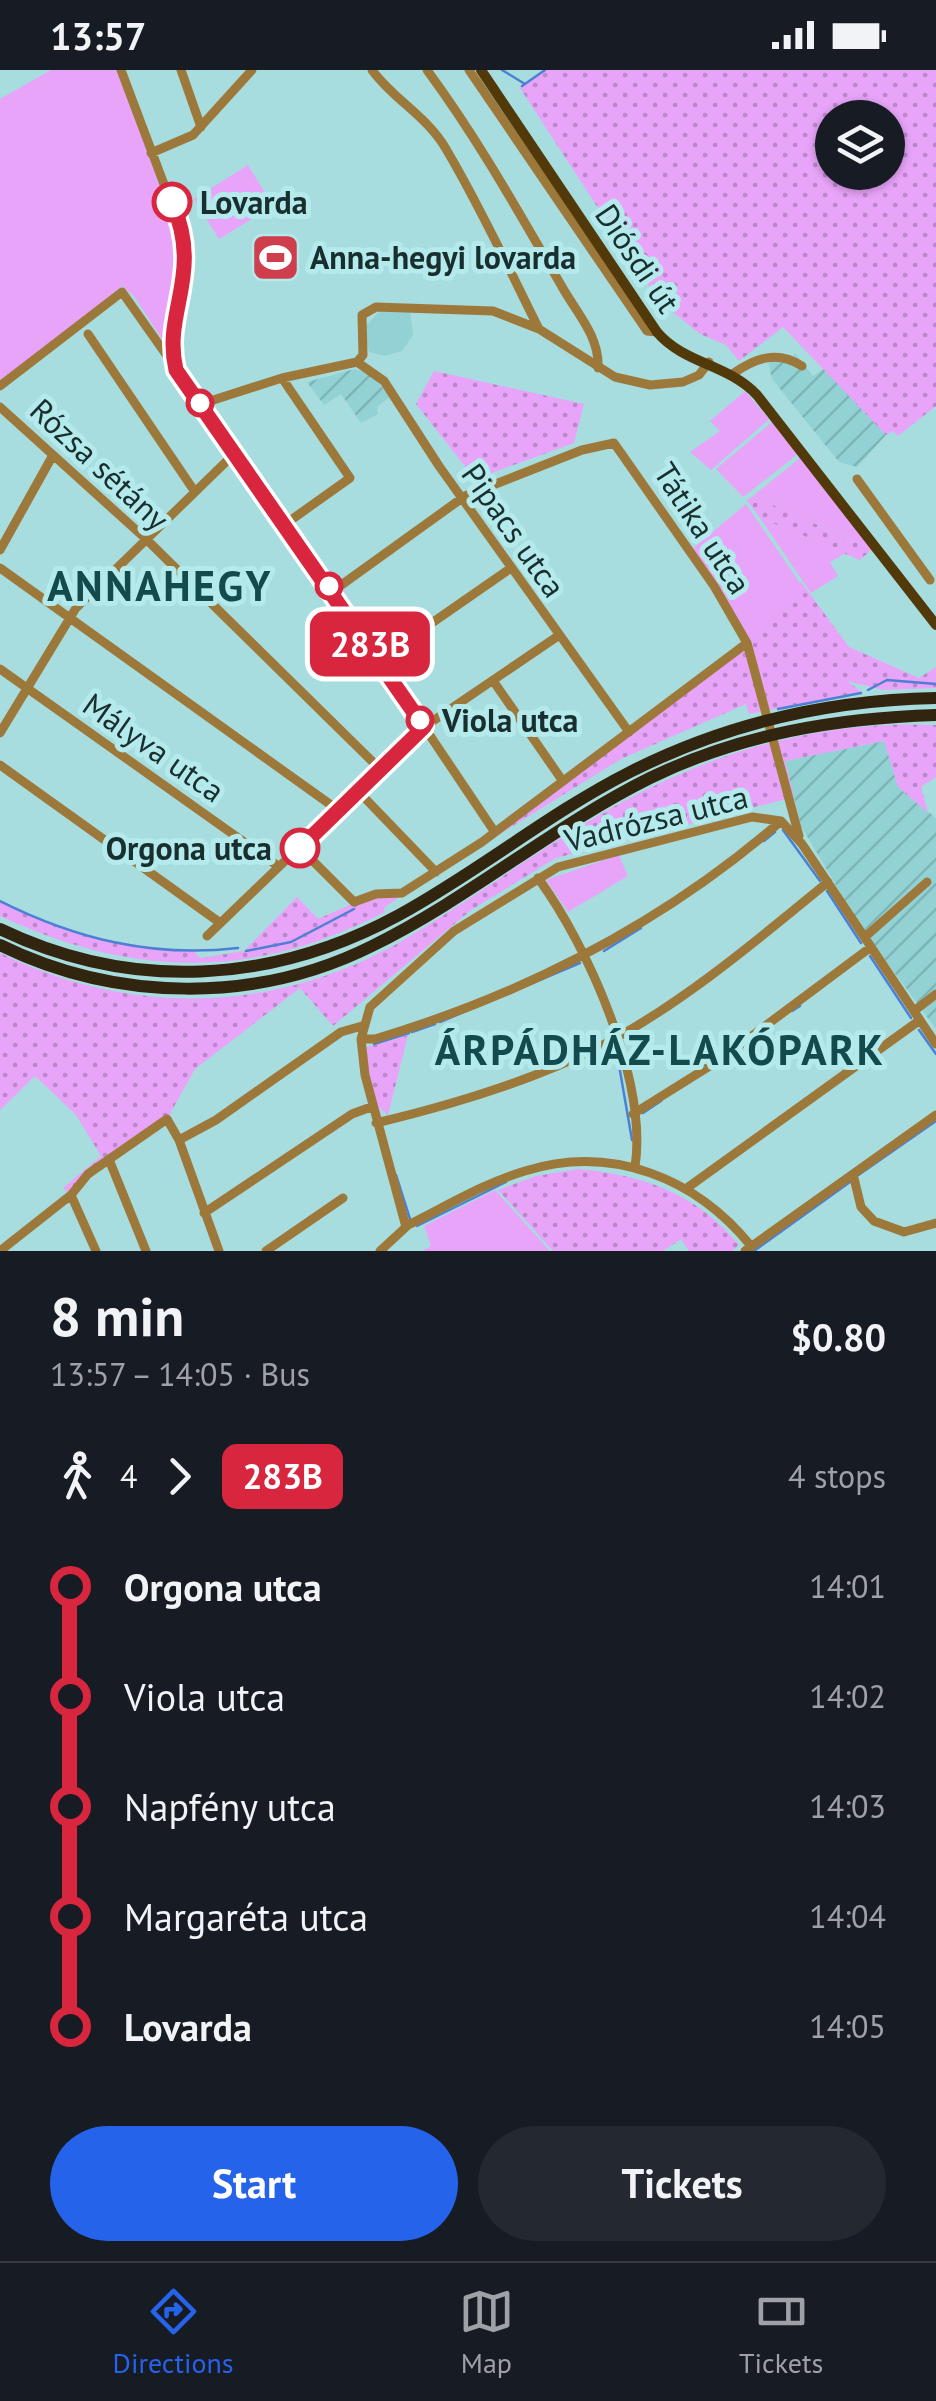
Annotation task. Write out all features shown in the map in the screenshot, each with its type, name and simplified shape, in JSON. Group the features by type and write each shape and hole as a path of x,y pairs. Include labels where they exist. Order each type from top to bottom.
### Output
{"highway":[{"path":"0,929 76,958 141,971 224,972 284,962 347,941 401,914 588,795 667,754 791,714 896,699 936,698"},
{"path":"0,945 73,973 142,986 236,986 295,975 384,940 612,797 693,760 807,727 936,715"}],"main road":[{"name":"Diósdi út","path":"481,70 657,332 679,352 734,373 766,406 936,625"}],"street":[{"path":"121,70 178,216 187,252 174,341 176,370"},
{"path":"181,70 201,127"},
{"path":"151,153 193,135 252,70"},
{"path":"372,70 392,96 414,112 447,150 539,328"},
{"path":"427,70 474,134 575,306 596,348 598,368"},
{"path":"469,70 648,332 657,332"},
{"path":"0,386 122,292 333,590 494,831"},
{"path":"200,404 282,378 356,362 362,355 360,320 366,311 376,307 482,308 539,328 615,377 662,386 699,376 709,362"},
{"path":"88,334 194,492"},
{"path":"734,373 762,357 791,360 802,366"},
{"name":"Pipacs utca","path":"356,362 384,381 463,500 629,732"},
{"path":"282,378 350,478 284,524"},
{"name":"Rózsa sétány","path":"0,407 146,540 380,769"},
{"name":"Tátika utca","path":"463,500 582,450 614,443 714,586 746,643 784,803 802,844"},
{"path":"0,733 69,617 234,453"},
{"path":"0,550 54,455"},
{"path":"857,478 930,580"},
{"path":"333,590 463,500"},
{"path":"0,568 338,810"},
{"path":"380,660 511,568"},
{"path":"207,936 424,727 558,636"},
{"path":"300,848 354,902 376,894 402,893 494,831 746,643"},
{"name":"Mályva utca","path":"0,668 278,866"},
{"path":"494,682 562,780"},
{"path":"0,766 219,922"},
{"path":"359,792 436,872"},
{"path":"758,816 784,803"},
{"name":"Vadrózsa utca","path":"362,1026 376,1000 454,931 538,878 573,862 758,816 780,822 802,844 936,1044"},
{"path":"361,1039 375,1039 479,1005 587,956 669,906 780,822"},
{"path":"538,878 587,956 617,1036 633,1114 635,1167"},
{"path":"865,937 928,880"},
{"path":"376,1122 524,1079 617,1036 828,882"},
{"path":"633,1114 720,1059 871,947"},
{"path":"688,1188 917,1016 936,994"},
{"path":"179,1140 216,1120 342,1032 362,1026 371,1106 405,1229"},
{"path":"204,1213 352,1114 371,1106"},
{"path":"380,1251 405,1229 528,1170 592,1161 635,1167 688,1188 722,1213 748,1249 936,1115"},
{"path":"6,1250 71,1195 88,1174 167,1119 179,1140 219,1251"},
{"path":"110,1162 146,1251"},
{"path":"853,1174 861,1207 874,1221 904,1232 936,1223"},
{"path":"71,1195 96,1251"},
{"path":"266,1251 343,1198"}],"shaded area":[{"path":"51,70 117,70 184,249 168,348 134,296 122,286 0,383 0,99"},
{"path":"547,70 936,70 936,406 898,436 893,431 886,435 783,327 739,361 726,345 700,334 658,300 520,88"},
{"path":"248,165 273,206 219,239 194,199"},
{"path":"410,311 413,335 402,351 385,356 369,352 364,328 378,313"},
{"path":"795,353 813,376 824,368 886,435 857,467 839,462 772,379 767,356 791,358"},
{"path":"355,369 373,376 390,397 377,407 378,414 361,423 341,394 324,405 307,382"},
{"path":"434,371 584,404 574,443 475,479 416,404"},
{"path":"745,391 769,419 711,470 690,452 720,431 710,421"},
{"path":"772,422 798,454 743,497 716,469"},
{"path":"801,457 872,549 753,496"},
{"path":"753,496 872,549 860,560 760,518 747,500"},
{"path":"746,504 806,592 747,638 691,550"},
{"path":"760,518 846,553 830,562 838,576 811,593"},
{"path":"801,582 849,647 919,678 936,667 936,688 883,690 847,681 862,692 749,714 746,704 621,759 492,839 740,652 759,618"},
{"path":"936,725 936,777 921,787 928,813 898,787 884,741 785,761 794,797 556,858 471,910 333,1026 300,988 195,1069 167,1119 107,1161 71,1195 63,1188 101,1156 76,1115 35,1076 0,1110 0,953 103,989 156,997 209,998 313,980 363,961 412,935 547,847 666,780 740,752 817,733 857,727"},
{"path":"885,741 898,787 936,818 936,1029 860,926 801,826 785,761"},
{"path":"619,855 628,876 568,912 546,880"},
{"path":"402,895 384,908 385,912 288,950 193,963 98,951 0,916 0,901 70,930 142,946 193,950 200,958 244,951 297,897 318,919 363,899"},
{"path":"408,1035 388,1115 379,1107 382,1118 378,1117 364,1048"},
{"path":"578,1169 625,1176 667,1190 705,1212 739,1245 732,1251 689,1251 681,1239 663,1251 553,1251 498,1190 536,1176"},
{"path":"495,1190 550,1251 422,1251 431,1246 424,1226"}],"waterway":[{"path":"502,70 525,84"},
{"path":"522,86 545,70"},
{"path":"868,690 887,680 936,684"},
{"path":"778,709 861,693"},
{"path":"783,830 820,881"},
{"path":"764,841 775,832"},
{"path":"827,891 861,943"},
{"path":"0,901 57,926 145,948 238,948"},
{"path":"246,951 291,942 354,909"},
{"path":"604,951 641,928"},
{"path":"870,956 911,1018"},
{"path":"440,1022 580,963"},
{"path":"792,1011 800,1006"},
{"path":"412,1032 435,1024"},
{"path":"919,1030 936,1054"},
{"path":"374,1044 409,1033"},
{"path":"616,1048 632,1140"},
{"path":"643,1113 661,1101"},
{"path":"857,1176 936,1121"},
{"path":"396,1175 410,1219"},
{"path":"417,1226 506,1182"},
{"path":"754,1251 850,1182"}],"bus line":[{"name":"283B","path":"172,202 187,252 174,341 176,370 333,590 424,727 300,848"}],"place":[{"name":"Lovarda","path":"172,202"},
{"name":"Anna-hegyi lovarda","path":"275,257"},
{"name":"Viola utca","path":"420,720"},
{"name":"Orgona utca","path":"300,848"}],"district":[{"name":"ANNAHEGY","path":"160,585"},
{"name":"ÁRPÁDHÁZ-LAKÓPARK","path":"660,1049"}]}
